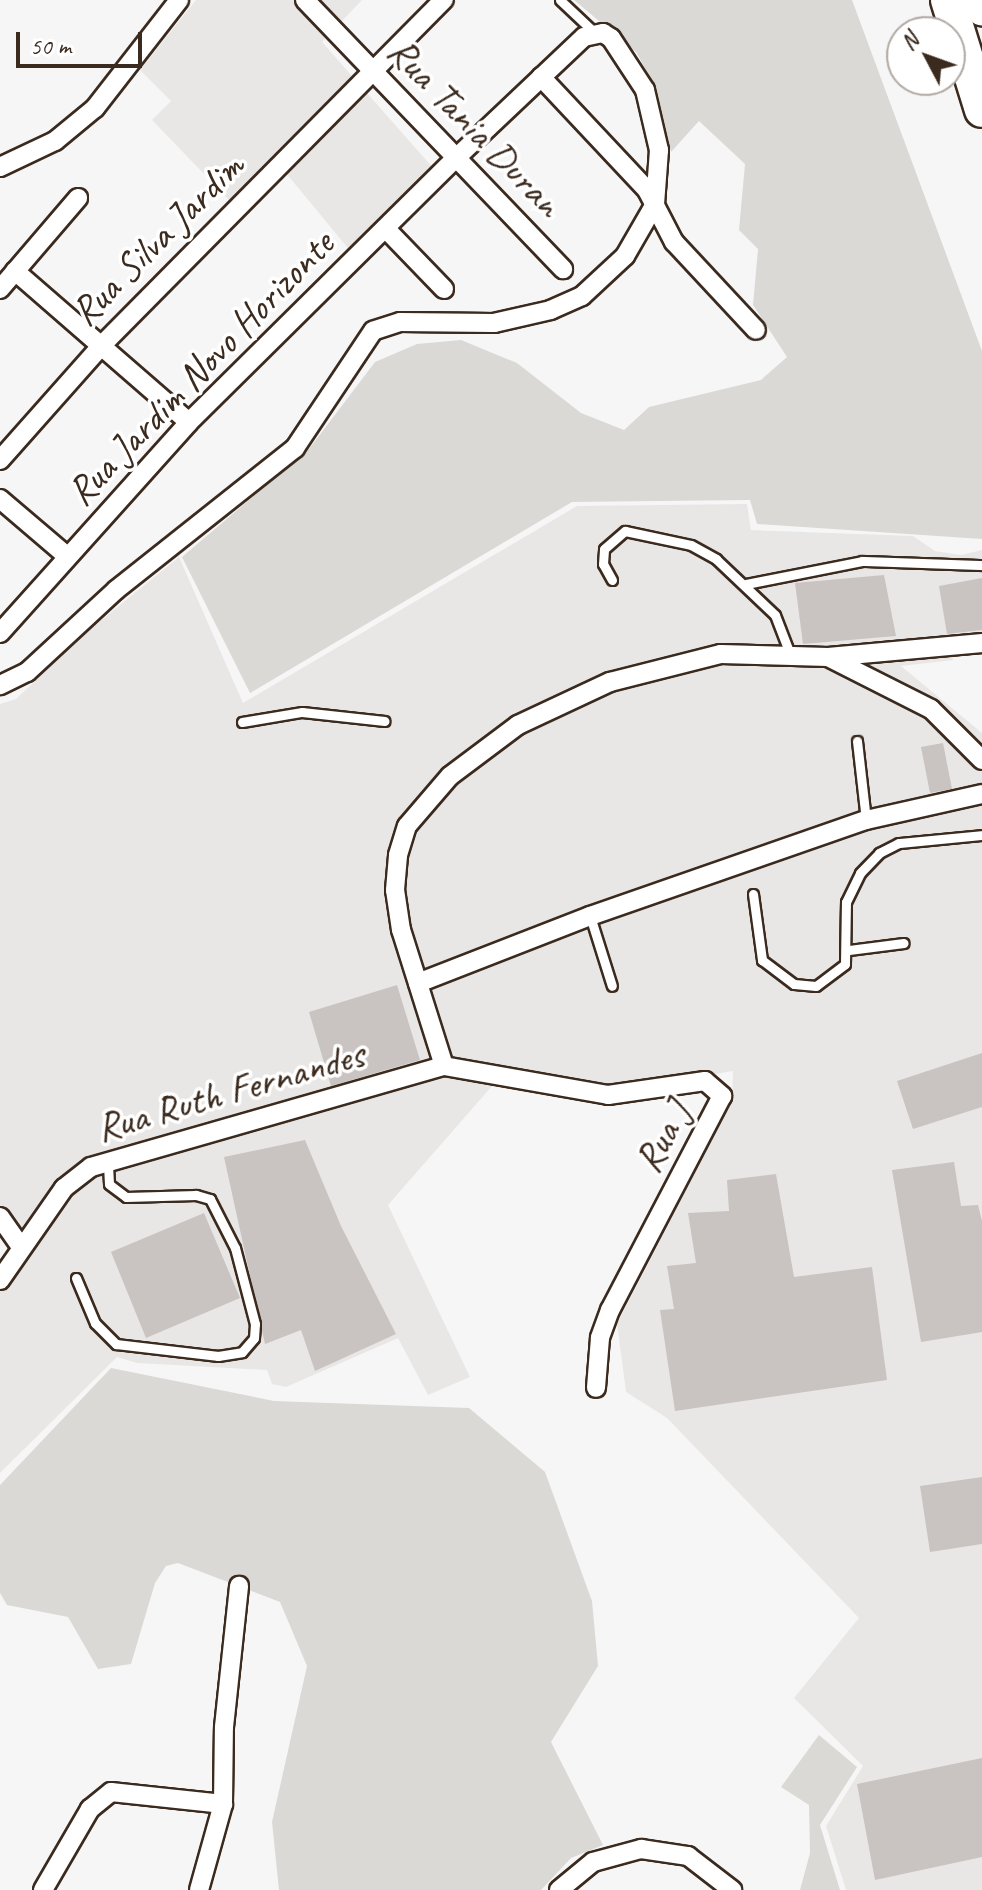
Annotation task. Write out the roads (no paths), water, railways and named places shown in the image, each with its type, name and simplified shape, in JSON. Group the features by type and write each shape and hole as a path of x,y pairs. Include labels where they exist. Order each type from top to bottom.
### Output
{"highway":[{"path":"948,0 982,110"},
{"path":"979,0 982,8"}],"street":[{"path":"0,167 55,141 95,108 179,0"},
{"name":"Rua Tania Duran","path":"305,0 372,75 563,269"},
{"name":"Rua Silva Jardim","path":"0,460 102,345 444,0"},
{"path":"0,685 27,672 116,590 295,448 373,331 400,322 494,323 551,310 582,296 625,256 655,204 659,150 645,90 611,38 594,32"},
{"name":"Rua Jardim Novo Horizonte","path":"0,633 189,422 387,230 456,158 541,77 594,32"},
{"path":"541,77 655,204 674,242 756,330"},
{"path":"0,289 78,198"},
{"path":"387,230 444,289"},
{"path":"15,271 189,422"},
{"path":"0,499 67,556"},
{"path":"444,1066 418,983 395,890 398,855 407,826 450,776 518,725 610,682 721,654 828,657 982,643"},
{"path":"828,657 931,709 982,760"},
{"path":"418,983 590,916 866,820 982,794"},
{"name":"Rua Ruth Fernandes","path":"0,1280 20,1246 78,1174 444,1066"},
{"name":"Rua J","path":"444,1066 608,1095 705,1081 722,1096 610,1310 600,1338 596,1388"},
{"path":"0,1217 20,1246"},
{"path":"199,1890 223,1804 224,1727 239,1586"},
{"path":"43,1890 90,1809 111,1792 223,1804"},
{"path":"559,1890 593,1862 641,1849 688,1856 732,1890"}],"lane":[{"path":"560,0 594,32"},
{"path":"612,580 603,564 604,549 625,531 691,545 746,584 775,615 790,654"},
{"path":"746,584 862,561 982,565"},
{"path":"242,722 302,712 385,721"},
{"path":"857,741 866,820"},
{"path":"753,894 762,960 776,975 816,986 833,978 849,950 846,902 860,873 879,853 899,843 982,835"},
{"path":"590,916 612,986"},
{"path":"849,950 904,943"},
{"path":"76,1278 95,1323 116,1344 218,1356 242,1352 254,1338 255,1324 235,1248 210,1199 196,1195 126,1197 109,1184 108,1163"}]}
